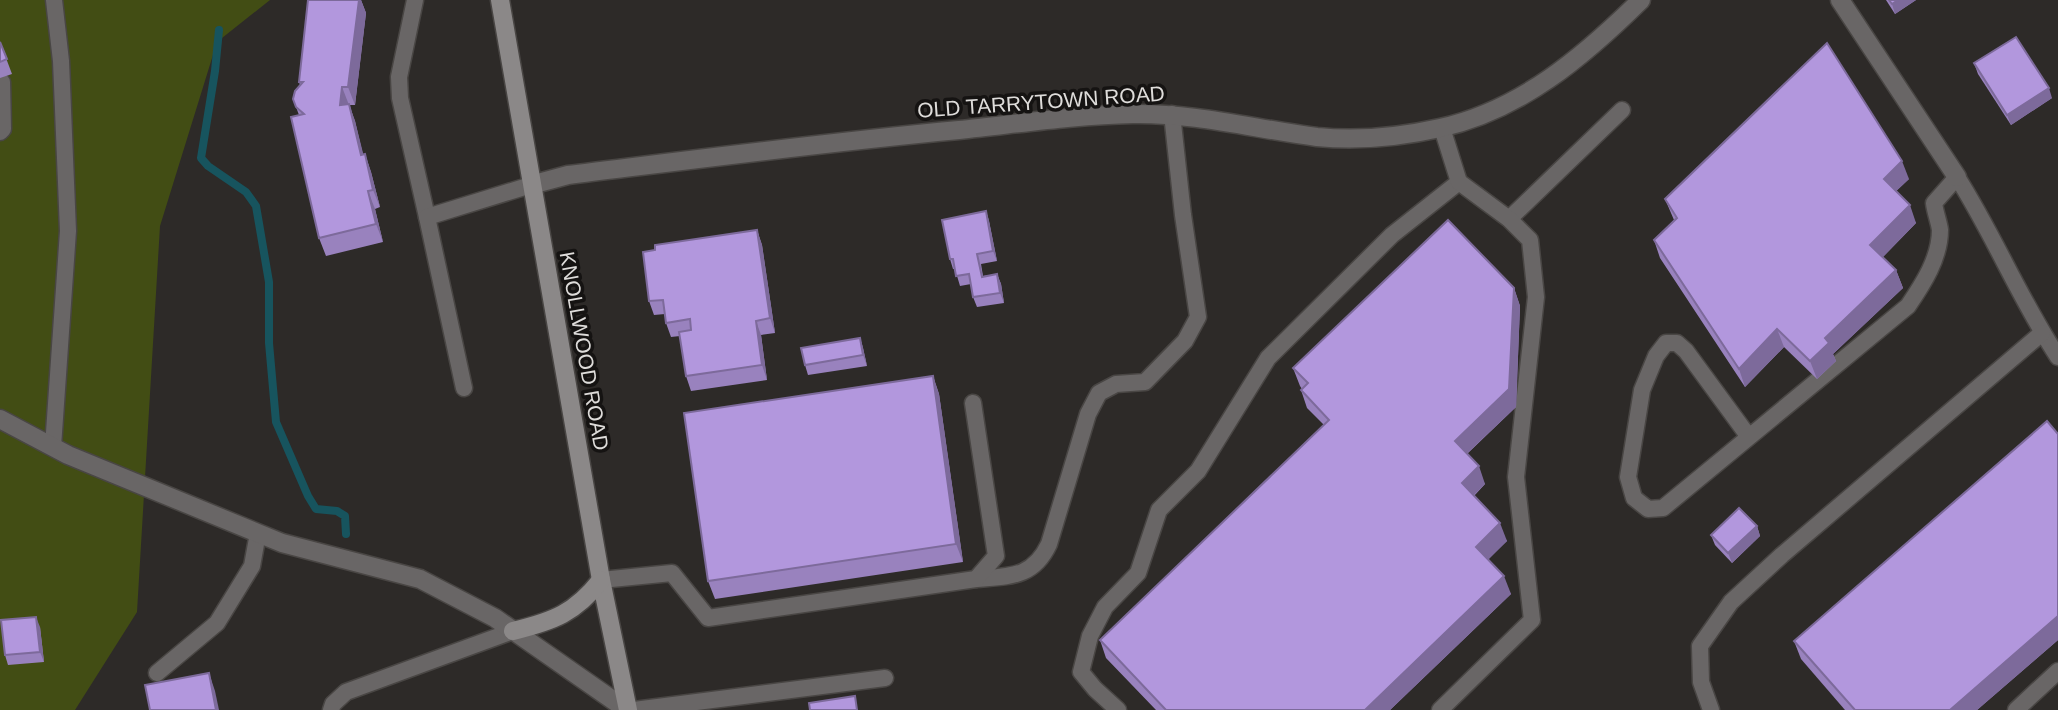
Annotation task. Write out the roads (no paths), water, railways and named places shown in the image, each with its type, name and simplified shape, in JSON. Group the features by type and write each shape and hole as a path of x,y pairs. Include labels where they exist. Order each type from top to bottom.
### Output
{"main road":[{"name":"KNOLLWOOD ROAD","path":"500,0 601,580 627,710"},
{"path":"513,631 537,625 571,610 585,600 601,580"}],"street":[{"name":"OLD TARRYTOWN ROAD","path":"531,185 568,175 889,136 1094,116 1172,114 1318,137 1403,136 1480,117 1518,100 1557,74 1612,29 1641,0"},
{"path":"1840,0 1957,177"},
{"name":"KNOLLWOOD ROAD","path":"0,419 53,447 282,543 420,579 495,618 627,710"}],"lane":[{"path":"53,447 68,231 61,61 54,5 69,0"},
{"path":"415,0 399,88 464,388"},
{"path":"0,132 3,129 2,82"},
{"path":"1510,219 1622,110"},
{"path":"601,580 672,573 708,618 976,579 1021,575 1042,559 1049,544 1088,414 1099,393 1116,384 1145,382 1185,341 1198,317 1172,114"},
{"path":"1440,710 1532,620 1516,477 1536,296 1530,240 1510,219 1459,182 1442,128"},
{"path":"1749,437 1686,351 1677,343 1666,343 1656,356 1642,390 1628,477 1634,498 1648,509 1663,508 1908,306 1925,281 1935,255 1940,230 1934,203 1957,177 1977,208 2042,333 2058,357"},
{"path":"1118,710 1095,690 1081,672 1090,636 1105,607 1138,573 1159,510 1198,471 1268,358 1392,235 1459,182"},
{"path":"427,217 531,185"},
{"path":"1711,710 1701,682 1700,646 1731,602 1782,555 2042,333"},
{"path":"973,403 996,556 976,579"},
{"path":"157,673 217,623 252,566 258,533"},
{"path":"331,710 333,704 346,692 513,631"},
{"path":"2016,710 2058,671"},
{"path":"634,710 885,678"}],"waterway":[{"path":"219,30 201,158 208,166 246,192 256,206 269,282 269,343 276,422 316,509 337,511 345,516 346,534"}]}
